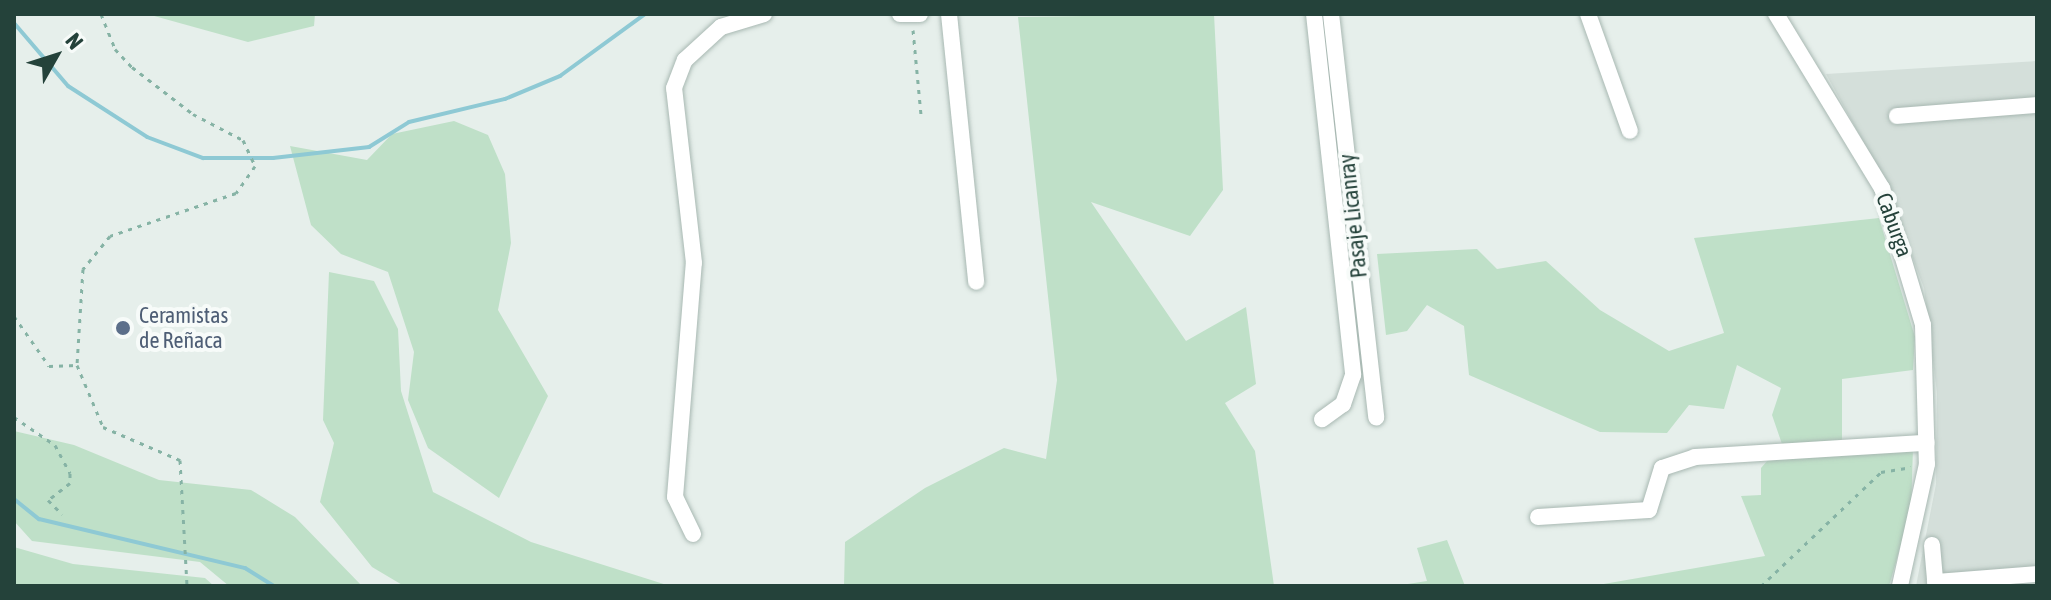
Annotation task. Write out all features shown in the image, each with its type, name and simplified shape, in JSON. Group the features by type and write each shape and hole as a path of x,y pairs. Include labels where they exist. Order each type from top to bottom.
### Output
{"street":[{"path":"693,534 675,497 694,263 674,88 685,60 721,27 764,14"},
{"path":"949,14 976,282"},
{"path":"1314,14 1353,375 1343,404 1322,419"},
{"name":"Pasaje Licanray","path":"1331,14 1376,418"},
{"path":"1588,14 1630,131"},
{"name":"Caburga","path":"1776,14 1882,188 1905,249 1923,325 1927,464 1900,586"},
{"path":"1897,116 2037,105"},
{"path":"1538,517 1649,510 1662,468 1695,457 1927,443"},
{"path":"1932,545 1935,582 2037,574"}],"path":[{"path":"101,14 115,49 132,67 193,114 243,140 255,166 236,193 194,202 110,236 93,251 83,269 77,365 103,427 180,460 187,586"},
{"path":"175,14 270,14"},
{"path":"912,15 921,114"},
{"path":"14,316 49,366 77,365"},
{"path":"14,417 55,445 70,473 70,483 48,500 62,514"},
{"path":"1761,586 1881,472 1927,464"}],"shaded area":[{"path":"2037,61 2037,586 1916,586 1936,484 1937,393 1924,288 1882,176 1826,74"}],"green space":[{"path":"147,14 315,14 314,26 248,42"},
{"path":"1214,14 1223,190 1190,236 1091,202 1186,341 1246,307 1256,384 1225,403 1255,451 1274,586 844,586 845,542 925,488 1004,448 1046,459 1057,380 1018,17"},
{"path":"454,121 488,135 505,174 511,243 498,310 548,396 499,498 428,448 408,400 414,352 388,272 341,254 311,225 290,146 367,160 392,134"},
{"path":"1879,218 1915,337 1913,370 1842,379 1842,449 1913,448 1911,510 1889,586 1592,586 1765,556 1741,496 1761,495 1761,468 1782,444 1772,415 1781,388 1737,365 1724,409 1689,405 1667,433 1600,432 1469,375 1464,326 1427,305 1407,331 1386,335 1377,254 1477,249 1497,269 1546,261 1600,310 1669,351 1724,333 1694,238"},
{"path":"329,272 374,281 398,329 401,391 433,492 531,542 670,586 404,586 372,567 320,502 334,443 323,420"},
{"path":"14,431 74,445 159,480 251,490 295,517 362,586 229,586 200,562 32,541 14,521"},
{"path":"1447,540 1465,586 1395,586 1427,581 1417,548"},
{"path":"14,547 73,564 205,578 214,586 14,586"}],"waterway":[{"path":"14,23 68,86 147,137 203,158 273,158 369,147 409,122 505,99 560,76 645,14"},
{"path":"14,499 39,519 245,568 274,586"}],"place":[{"name":"Ceramistas de Reñaca","path":"123,328"}]}
